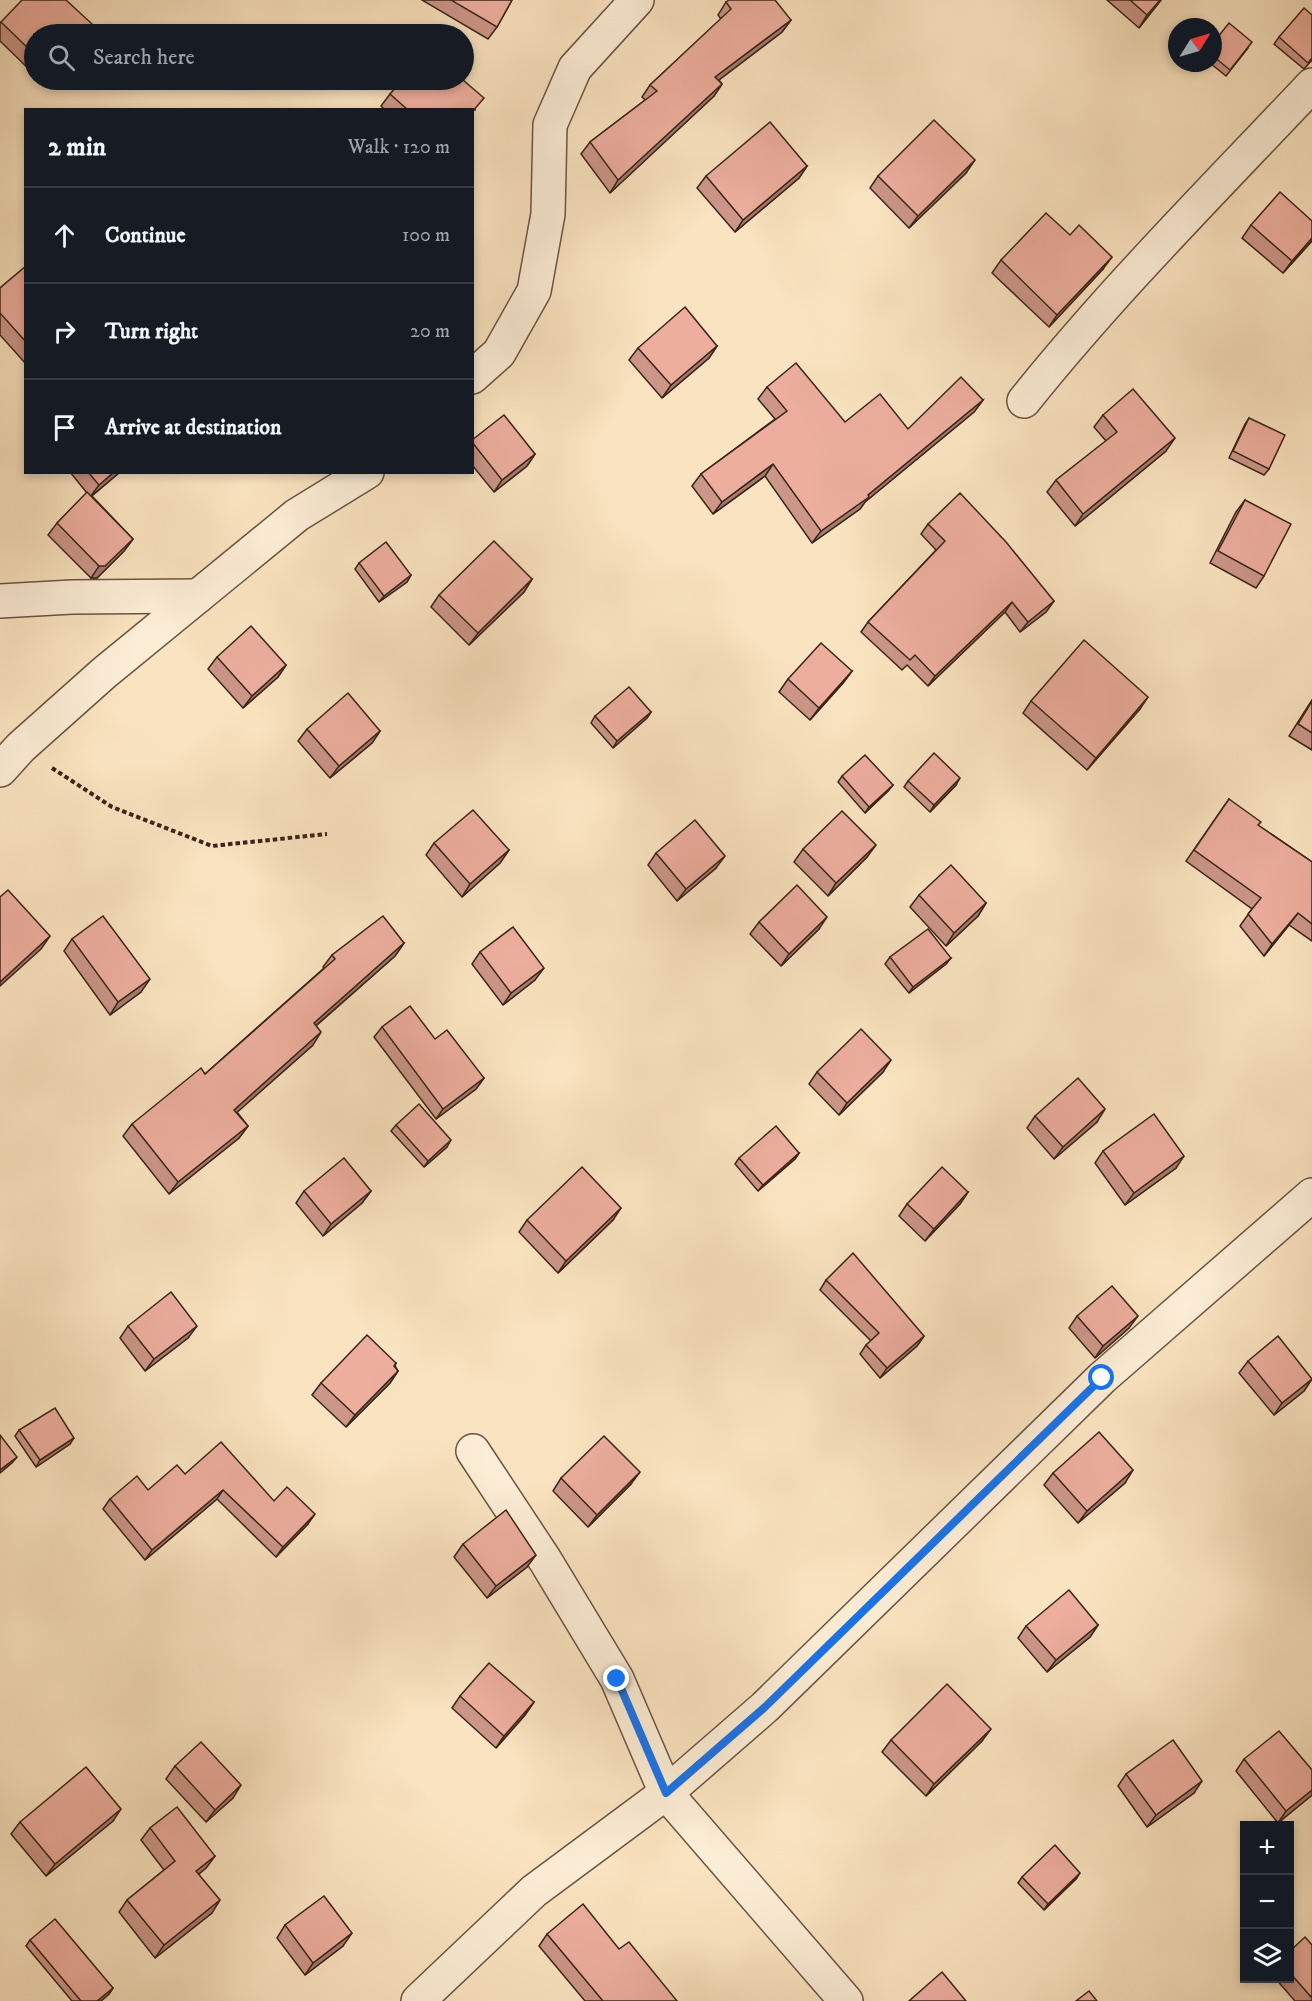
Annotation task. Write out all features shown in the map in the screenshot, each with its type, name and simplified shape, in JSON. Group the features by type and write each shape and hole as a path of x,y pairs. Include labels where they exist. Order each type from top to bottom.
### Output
{"street":[{"path":"474,375 499,352 534,291 548,214 550,125 575,68 638,0"},
{"path":"1023,401 1110,298 1312,85"},
{"path":"10,759 104,673 297,515 364,474"},
{"path":"0,601 72,597 198,596"},
{"path":"418,2001 534,1891 666,1793 765,1707 1102,1378 1312,1195"},
{"path":"472,1451 545,1560 617,1679 666,1793 846,2001"}],"path":[{"path":"10,759 112,807 212,846 327,834"}],"building":[{"path":"22,0 66,0 92,24 24,24 24,44 1,22"},
{"path":"451,0 512,0 497,27"},
{"path":"729,0 775,0 791,20 715,77 722,84 618,180 590,142 657,91 650,85 731,9 726,2"},
{"path":"1130,0 1160,0 1147,15"},
{"path":"1304,8 1312,15 1312,58 1308,63 1279,37"},
{"path":"1229,23 1252,42 1230,70 1222,63 1222,32"},
{"path":"474,89 484,98 474,110 406,108 390,94 393,90"},
{"path":"934,120 975,160 918,216 878,176"},
{"path":"770,122 807,166 743,220 706,176"},
{"path":"1280,192 1312,221 1312,238 1292,261 1251,225"},
{"path":"1046,213 1070,235 1079,225 1112,257 1057,315 1001,260"},
{"path":"24,268 24,340 0,313 0,288"},
{"path":"685,307 717,346 671,385 638,348"},
{"path":"796,363 845,422 880,394 908,429 961,377 983,400 868,495 869,497 821,531 773,464 722,502 701,474 787,411 767,387"},
{"path":"1133,389 1175,438 1083,514 1056,480 1117,432 1103,415"},
{"path":"504,415 535,454 502,480 474,445 474,438"},
{"path":"1249,418 1285,435 1269,469 1233,451"},
{"path":"90,474 112,474 99,485"},
{"path":"87,492 133,539 105,566 99,566 57,523"},
{"path":"960,493 1006,542 1054,601 1028,622 1012,602 935,676 915,655 910,660 868,622 945,541 928,524"},
{"path":"1245,500 1291,524 1264,576 1218,551"},
{"path":"494,541 532,579 478,633 439,595"},
{"path":"386,542 411,575 384,596 359,563"},
{"path":"251,626 286,665 252,696 217,657"},
{"path":"1084,640 1148,697 1096,758 1031,701"},
{"path":"821,643 852,671 819,708 788,679"},
{"path":"629,687 651,712 617,741 595,716"},
{"path":"348,693 380,731 339,766 307,729"},
{"path":"1312,701 1312,733 1298,724"},
{"path":"934,753 960,778 934,805 908,781"},
{"path":"865,755 893,785 869,807 842,776"},
{"path":"1229,799 1261,822 1258,825 1312,862 1312,924 1298,913 1272,944 1248,914 1261,898 1194,850"},
{"path":"473,810 509,850 470,884 434,843"},
{"path":"842,811 876,845 836,883 803,849"},
{"path":"695,820 725,856 686,889 656,853"},
{"path":"951,865 986,903 954,933 919,895"},
{"path":"797,885 827,917 789,954 759,922"},
{"path":"8,890 50,936 0,982 0,897"},
{"path":"103,916 150,979 118,1002 72,939"},
{"path":"383,916 404,943 314,1023 321,1032 234,1110 248,1126 178,1182 132,1124 201,1068 205,1074 335,959 332,955"},
{"path":"513,927 544,968 511,993 480,952"},
{"path":"928,929 951,958 913,987 890,957"},
{"path":"410,1006 435,1039 447,1030 484,1078 443,1109 382,1027"},
{"path":"861,1029 891,1060 847,1103 817,1072"},
{"path":"1078,1078 1105,1109 1063,1147 1035,1116"},
{"path":"419,1104 451,1140 428,1161 396,1125"},
{"path":"1154,1114 1184,1156 1134,1193 1103,1151"},
{"path":"776,1126 799,1153 763,1185 739,1158"},
{"path":"344,1158 371,1191 331,1224 304,1191"},
{"path":"582,1167 621,1208 566,1261 527,1220"},
{"path":"942,1167 968,1192 934,1229 907,1204"},
{"path":"853,1253 924,1336 887,1368 866,1345 879,1333 826,1280"},
{"path":"1112,1286 1138,1316 1103,1346 1077,1316"},
{"path":"171,1292 197,1326 154,1359 128,1326"},
{"path":"367,1335 396,1363 394,1366 398,1371 355,1415 321,1383"},
{"path":"1278,1336 1312,1379 1282,1403 1248,1361"},
{"path":"55,1408 74,1438 40,1460 19,1430"},
{"path":"1099,1432 1133,1470 1087,1511 1053,1473"},
{"path":"0,1435 17,1457 0,1470"},
{"path":"604,1436 640,1472 597,1515 561,1478"},
{"path":"221,1442 274,1501 287,1487 315,1514 283,1547 223,1490 152,1550 110,1499 137,1476 148,1490 177,1465 185,1474"},
{"path":"506,1510 536,1555 496,1586 463,1544"},
{"path":"1069,1590 1098,1625 1056,1660 1026,1626"},
{"path":"489,1663 534,1702 504,1736 460,1696"},
{"path":"947,1684 991,1729 934,1784 891,1740"},
{"path":"1279,1731 1312,1770 1312,1790 1286,1811 1244,1759"},
{"path":"1173,1740 1202,1781 1156,1815 1126,1774"},
{"path":"201,1742 241,1785 215,1810 175,1766"},
{"path":"86,1767 121,1809 55,1864 20,1822"},
{"path":"177,1807 215,1856 196,1871 220,1900 164,1945 127,1900 175,1861 150,1828"},
{"path":"1055,1845 1080,1873 1048,1904 1022,1877"},
{"path":"324,1896 352,1933 313,1963 285,1925"},
{"path":"583,1904 619,1949 629,1942 677,2001 603,2001 547,1934"},
{"path":"55,1919 113,1988 97,2001 81,2001 30,1940"},
{"path":"1305,1937 1312,1945 1312,1998 1294,1978 1294,1947"},
{"path":"942,1972 966,2001 909,2001"},
{"path":"1089,1991 1097,2001 1076,2001"}],"route":[{"path":"617,1679 666,1793 765,1707 1102,1378"}]}
